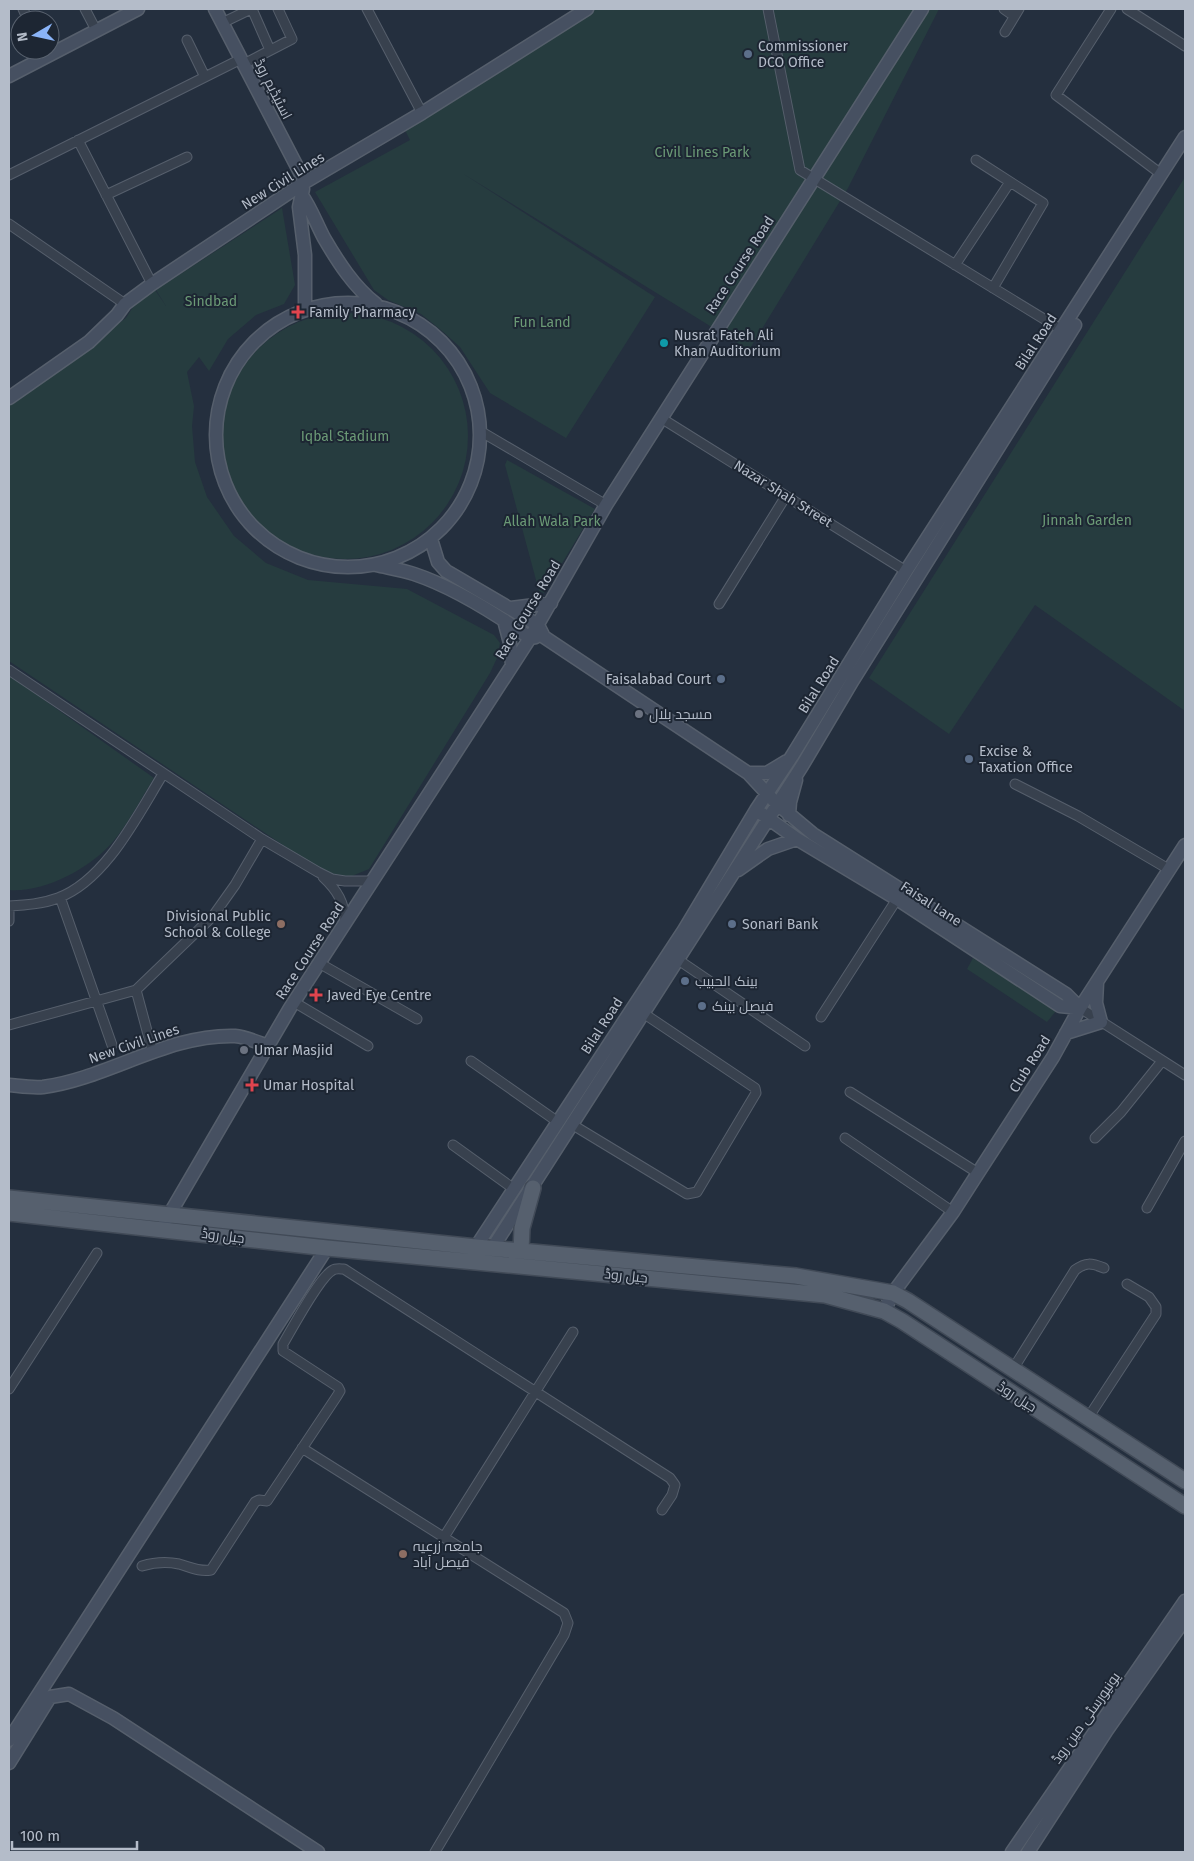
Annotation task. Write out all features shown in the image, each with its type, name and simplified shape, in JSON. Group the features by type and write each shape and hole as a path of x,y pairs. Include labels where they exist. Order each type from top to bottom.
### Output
{"main road":[{"path":"521,1251 522,1228 533,1188"},
{"name":"جیل روڈ","path":"9,1198 168,1214 472,1253 483,1261 825,1295 884,1311 1185,1506"},
{"name":"جیل روڈ","path":"9,1213 161,1228 327,1248 472,1253 493,1248 796,1276 893,1294 908,1301 1185,1481"}],"street":[{"path":"85,9 96,30"},
{"name":"اسٹیڈیم روڈ","path":"215,9 303,188 324,238 362,294 378,305"},
{"path":"222,23 251,9 270,50"},
{"path":"9,176 205,77 292,39 278,9"},
{"path":"367,9 422,113"},
{"name":"New Civil Lines","path":"9,398 89,342 126,304 152,284 587,9"},
{"path":"768,9 800,170 1062,330"},
{"name":"Race Course Road","path":"161,1228 294,1002 530,638 606,504 922,9"},
{"path":"1004,9 1017,12 1005,32"},
{"path":"1111,9 1056,95 1162,174"},
{"path":"1127,9 1185,46"},
{"path":"60,46 135,10"},
{"path":"187,40 205,77"},
{"path":"9,76 33,60"},
{"name":"Bilal Road","path":"483,1261 533,1188 767,818 772,798 792,756 906,571 1185,137"},
{"path":"80,140 152,284"},
{"name":"Bilal Road","path":"472,1253 684,930 756,810 772,798 802,766 863,664 1185,152"},
{"path":"106,195 187,157"},
{"path":"976,160 1043,204 993,288"},
{"path":"955,266 1010,182"},
{"path":"303,188 299,207 305,255 305,309"},
{"path":"9,224 126,304"},
{"path":"354,302 378,305 408,316 421,324 450,351 470,385 479,416 480,432 477,463 468,490 454,514 430,539 396,558 374,565 335,567 306,560 278,548 248,522 227,488 220,469 215,430 219,404 231,372 241,355 262,334 286,317 305,309 329,303 354,302"},
{"name":"Nazar Shah Street","path":"661,418 906,571"},
{"path":"480,432 606,504"},
{"path":"719,604 786,496"},
{"path":"374,565 414,574 504,620 530,638 544,637 538,625 441,567 430,539"},
{"path":"511,608 551,603"},
{"path":"504,620 510,642 512,665"},
{"name":"Faisal Lane","path":"544,637 748,773 790,815 813,834 1066,994 1080,1008 1185,1075"},
{"path":"9,670 262,839 318,872 332,879 373,881"},
{"path":"748,773 767,773 792,756"},
{"path":"790,815 793,787 802,766"},
{"path":"9,921 9,906 36,904 60,897 101,869 163,774"},
{"path":"1015,784 1078,816 1170,870"},
{"name":"Faisal Lane","path":"756,810 797,840 897,899 1060,1006 1080,1008"},
{"path":"9,1025 136,990 213,916 235,885 262,839"},
{"path":"733,873 768,849 797,840"},
{"name":"Club Road","path":"884,1311 893,1294 953,1212 1080,1008 1185,845"},
{"path":"318,872 338,894 345,906 345,922"},
{"path":"60,897 112,1045"},
{"path":"821,1017 897,899"},
{"path":"677,959 805,1046"},
{"path":"319,963 417,1019"},
{"path":"1066,1033 1101,1022 1096,1003 1097,983"},
{"path":"136,990 153,1053"},
{"path":"294,1002 368,1046"},
{"path":"573,1125 687,1194 696,1192 756,1093 755,1088 644,1014"},
{"name":"New Civil Lines","path":"9,1086 42,1087 70,1081 201,1038 236,1036 268,1046"},
{"path":"471,1061 558,1122"},
{"path":"1095,1138 1120,1112 1162,1061"},
{"path":"850,1092 978,1173"},
{"path":"845,1138 953,1212"},
{"path":"1147,1208 1185,1141"},
{"path":"453,1145 514,1189"},
{"path":"9,1740 327,1248"},
{"path":"9,1390 98,1253"},
{"path":"1013,1369 1075,1270 1083,1264 1090,1263 1104,1268"},
{"path":"142,1566 157,1562 169,1562 202,1572 211,1570 255,1502 259,1500 267,1501 340,1391 283,1351 283,1344 317,1288 326,1275 334,1269 344,1269 670,1478 675,1485 672,1495 662,1510"},
{"path":"1088,1418 1156,1314 1156,1306 1149,1297 1127,1284"},
{"path":"444,1537 573,1332"},
{"path":"302,1448 564,1613 568,1623 564,1635 435,1852"},
{"name":"یونیورسٹی مین روڈ","path":"1028,1852 1097,1737 1185,1601"},
{"name":"یونیورسٹی مین روڈ","path":"1012,1852 1185,1618"},
{"path":"9,1763 50,1697 69,1694 113,1718 318,1852"}],"green space":[{"name":"Civil Lines Park","path":"586,9 939,9 848,188 749,350 462,173 655,297 566,438 490,393 460,347 441,330 421,314 388,300 374,290 315,192 410,140 402,124"},
{"name":"Jinnah Garden","path":"1185,177 1185,711 1035,605 949,734 869,678"},
{"name":"Sindbad","path":"282,208 295,285 284,304 256,315 228,339 209,371 199,357 187,372 194,406 192,426 195,462 207,497 234,536 266,563 308,580 407,589 494,635 500,643 497,658 490,673 369,869 347,878 326,874 9,661 9,405 126,318 133,307 155,290 166,306 156,290"},
{"name":"Iqbal Stadium","path":"345,313 381,318 413,334 432,349 447,368 463,400 468,436 463,472 447,504 432,523 413,538 381,554 345,559 309,554 277,538 258,523 243,504 227,472 222,436 227,400 243,368 258,349 277,334 309,318"},
{"name":"Allah Wala Park","path":"507,460 595,509 544,593 539,591 505,465"},
{"path":"9,675 154,778 121,832 99,855 76,871 50,884 22,890 9,890"},
{"path":"973,958 1056,1011 1047,1022 967,969"}],"place":[{"name":"Commissioner DCO Office","path":"748,54"},
{"name":"Family Pharmacy","path":"298,312"},
{"name":"Nusrat Fateh Ali Khan Auditorium","path":"664,343"},
{"name":"Faisalabad Court","path":"721,679"},
{"name":"مسجد بلال","path":"639,714"},
{"name":"Excise & Taxation Office","path":"969,759"},
{"name":"Divisional Public School & College","path":"281,924"},
{"name":"Sonari Bank","path":"732,924"},
{"name":"بينک الحبيب","path":"685,981"},
{"name":"Javed Eye Centre","path":"316,995"},
{"name":"فیصل بینک","path":"702,1006"},
{"name":"Umar Masjid","path":"244,1050"},
{"name":"Umar Hospital","path":"252,1085"},
{"name":"جامعہ زرعیہ فیصل آباد","path":"403,1554"}],"park label":[{"name":"Fun Land","path":"542,322"}]}
